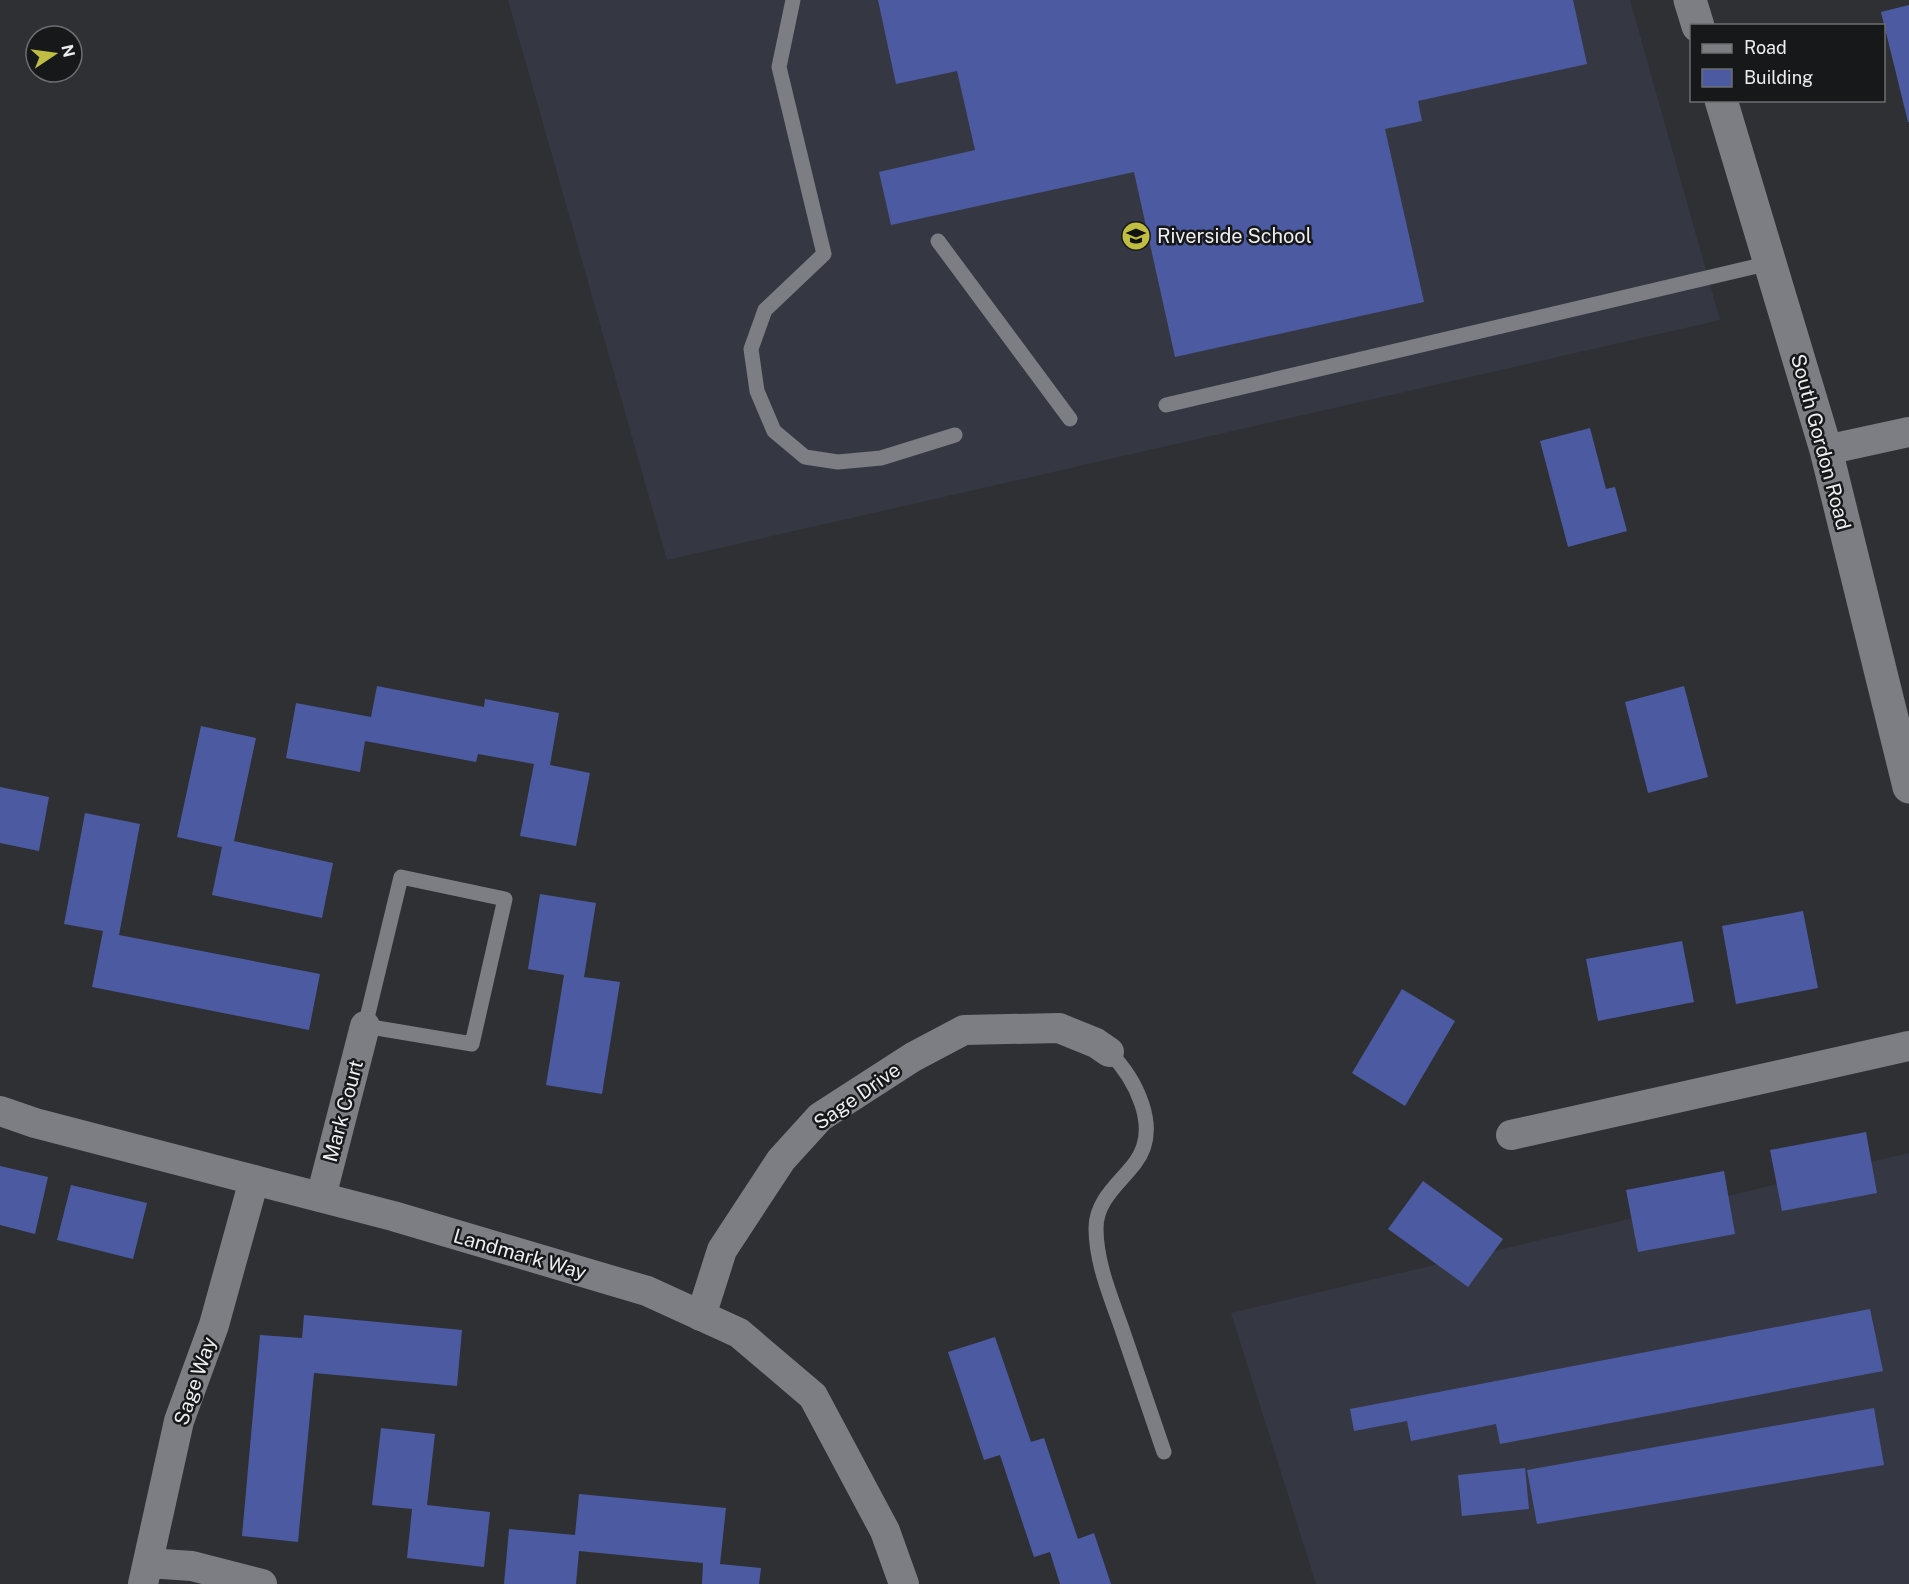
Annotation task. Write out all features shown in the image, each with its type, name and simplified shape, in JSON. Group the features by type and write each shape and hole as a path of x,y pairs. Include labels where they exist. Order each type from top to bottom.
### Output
{"street":[{"path":"1690,0 1697,24"},
{"name":"South Gordon Road","path":"1722,102 1826,450 1909,787"},
{"path":"1826,450 1909,432"},
{"name":"Mark Court","path":"321,1197 365,1026"},
{"name":"Sage Drive","path":"700,1316 722,1250 781,1160 820,1117 913,1057 964,1030 1059,1028 1096,1042 1109,1052"},
{"path":"1511,1136 1909,1046"},
{"name":"Landmark Way","path":"0,1112 393,1216 647,1291 739,1334 813,1396 885,1531 904,1584"},
{"name":"Sage Way","path":"146,1574 180,1421 214,1324 254,1180"},
{"path":"146,1574 192,1566 262,1584"}],"lane":[{"path":"793,0 779,67 824,254 765,310 751,349 757,391 774,430 805,457 838,462 881,458 955,435"},
{"path":"938,241 1070,418"},
{"path":"1166,405 1770,263"},
{"path":"401,877 505,899 472,1044 365,1026 401,877"},
{"path":"1109,1052 1126,1069 1138,1093 1145,1117 1144,1144 1136,1161 1104,1200 1096,1227 1102,1269 1164,1452"}],"shaded area":[{"name":"Riverside School","path":"508,0 1630,0 1720,320 667,560"},
{"path":"1909,1153 1909,1584 1316,1584 1231,1313"}],"building":[{"path":"878,0 1573,0 1587,64 1418,101 1422,121 1385,129 1424,302 1175,357 1134,172 891,225 879,172 975,150 957,71 896,84"},
{"path":"1909,5 1909,122 1908,122 1881,12"},
{"path":"1590,428 1606,489 1615,487 1627,531 1568,547 1540,441"},
{"path":"377,686 484,707 485,699 559,713 550,765 590,773 576,846 520,836 534,764 478,754 476,762 365,741 360,772 286,758 296,703 371,717"},
{"path":"1684,686 1708,777 1648,793 1625,702"},
{"path":"201,726 256,738 234,841 333,863 322,918 212,895 222,847 177,837"},
{"path":"0,787 49,797 39,851 0,843"},
{"path":"85,813 140,824 119,935 320,974 309,1030 92,987 103,931 64,924"},
{"path":"540,894 596,903 584,977 620,982 602,1094 546,1085 564,975 528,969"},
{"path":"1803,911 1818,988 1736,1004 1722,926"},
{"path":"1682,941 1694,1002 1598,1021 1586,959"},
{"path":"1402,989 1455,1021 1405,1106 1352,1073"},
{"path":"1866,1132 1877,1193 1782,1211 1770,1150"},
{"path":"0,1166 48,1177 35,1234 0,1225"},
{"path":"1724,1171 1735,1234 1638,1252 1626,1190"},
{"path":"1423,1181 1503,1239 1468,1287 1388,1229"},
{"path":"71,1185 147,1203 133,1259 57,1240"},
{"path":"1870,1309 1883,1371 1500,1444 1496,1424 1411,1441 1407,1421 1354,1431 1350,1409"},
{"path":"304,1315 462,1330 457,1386 314,1373 298,1542 242,1536 260,1335 302,1338"},
{"path":"995,1337 1031,1442 1044,1438 1078,1539 1094,1533 1111,1584 1060,1584 1050,1552 1034,1557 1000,1455 984,1460 948,1352"},
{"path":"1874,1408 1884,1465 1537,1524 1527,1470"},
{"path":"381,1428 435,1434 427,1505 490,1512 484,1567 407,1558 412,1509 372,1505"},
{"path":"1525,1468 1529,1509 1462,1516 1458,1475"},
{"path":"579,1494 726,1508 720,1564 761,1568 759,1584 702,1584 703,1563 579,1551 576,1584 504,1584 509,1529 575,1535"}],"place":[{"name":"Riverside School","path":"1136,236"}]}
